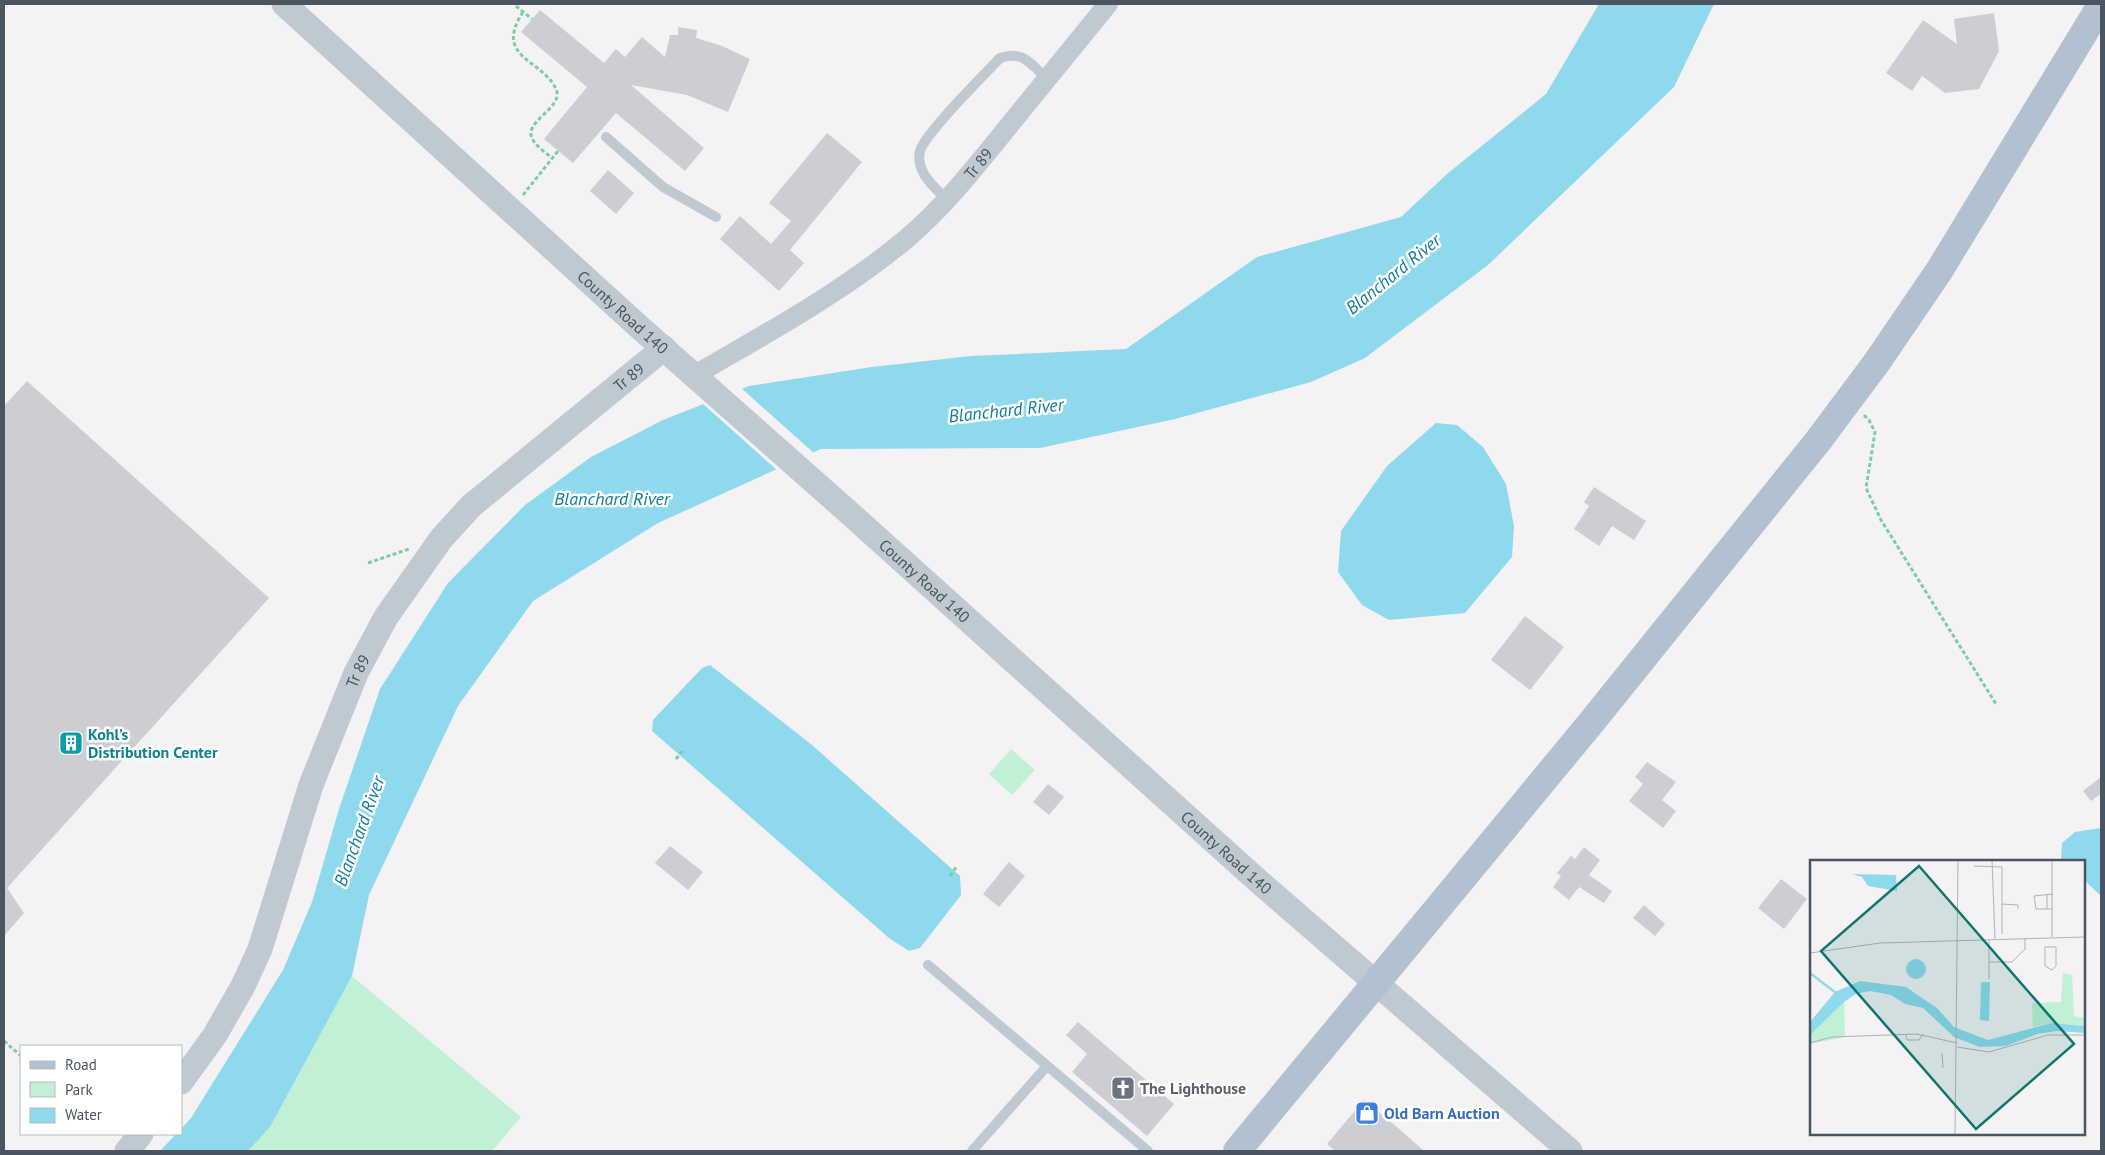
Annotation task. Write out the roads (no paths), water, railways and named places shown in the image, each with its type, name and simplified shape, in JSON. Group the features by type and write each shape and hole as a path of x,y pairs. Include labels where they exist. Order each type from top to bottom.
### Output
{"main road":[{"path":"1237,1151 1590,724 1849,401 1878,362 1938,271 2101,4"}],"street":[{"name":"County Road 140","path":"284,4 1257,880 1570,1151"},
{"name":"Tr 89","path":"702,381 857,276 906,239 946,200 1108,4"},
{"name":"Tr 89","path":"182,1081 214,1035 243,986 260,949 311,785 356,673 386,617 441,539 471,506 664,348"},
{"path":"127,1151 140,1135"}],"lane":[{"path":"946,200 925,178 922,166 920,152 930,135 1000,58 1011,54 1019,55 1047,79"},
{"path":"606,137 663,187 716,217"},
{"path":"928,965 1148,1151"},
{"path":"972,1151 1047,1066"}],"water":[{"name":"Blanchard River","path":"1599,4 1714,4 1674,87 1488,265 1365,358 1311,382 1175,419 1040,448 821,449 658,523 533,601 458,706 369,895 352,976 270,1127 248,1151 160,1151 175,1135 182,1135 182,1128 191,1118 283,970 312,902 339,809 380,689 448,583 525,505 591,457 663,420 749,386 872,367 971,356 1126,349 1257,257 1401,217 1447,174 1546,94"},
{"path":"1436,423 1457,425 1483,447 1506,484 1514,526 1512,557 1465,613 1389,620 1362,605 1338,572 1341,531 1387,466"},
{"path":"710,665 812,745 960,876 961,895 920,948 909,951 889,938 652,731 653,720 702,668"},
{"path":"2101,828 2101,896 2085,881 2085,860 2061,860 2062,843 2075,832"}],"place":[{"name":"Kohl’s Distribution Center","path":"71,743"},
{"name":"The Lighthouse","path":"1123,1088"},
{"name":"Old Barn Auction","path":"1367,1113"}]}
